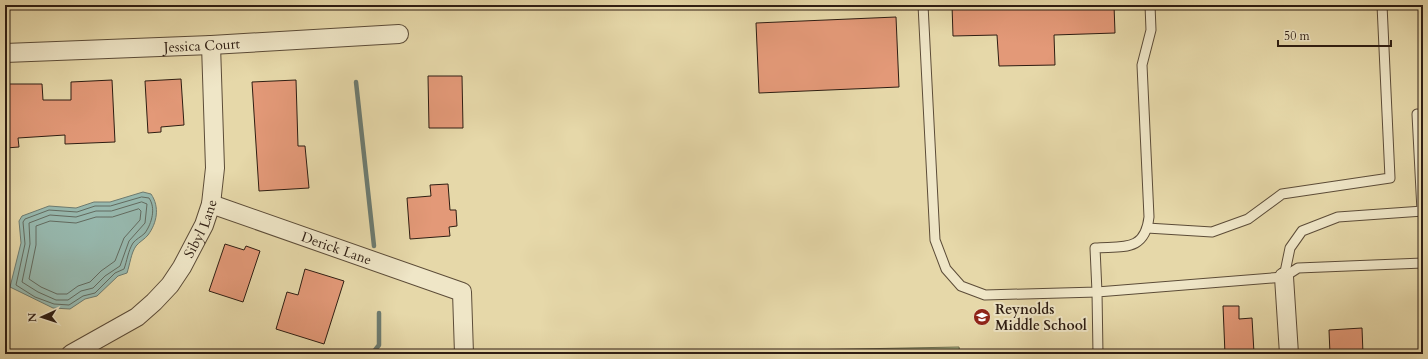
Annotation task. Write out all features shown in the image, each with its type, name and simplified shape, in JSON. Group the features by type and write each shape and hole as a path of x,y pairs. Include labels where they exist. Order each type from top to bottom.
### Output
{"street":[{"name":"Jessica Court","path":"5,53 211,45 399,34"},
{"name":"Sibyl Lane","path":"71,354 137,317 170,285 193,247 212,204 216,152 211,45"},
{"name":"Derick Lane","path":"212,204 462,292 464,354"},
{"path":"1284,277 1289,354"}],"lane":[{"path":"922,5 935,240 946,269 961,286 985,295 1097,292 1284,277 1298,268 1423,263"},
{"path":"1098,354 1095,248 1132,246 1141,239 1148,228 1149,217 1142,66 1151,30 1150,5"},
{"path":"1148,228 1212,232 1248,219 1282,194 1390,178 1382,5"},
{"path":"1284,277 1290,248 1302,232 1338,217 1423,211 1417,114"}],"green space":[{"path":"959,347 960,354 590,354"}],"water":[{"path":"143,192 151,194 156,204 154,225 148,235 134,249 127,273 118,276 97,296 85,299 70,309 53,308 10,287 21,243 19,221 22,216 49,206 76,208 94,202 110,202"}],"building":[{"path":"952,5 1114,5 1115,33 1054,35 1055,65 999,66 997,35 953,36"},
{"path":"896,17 899,87 759,93 756,23"},
{"path":"428,76 462,76 463,128 429,128"},
{"path":"181,79 184,125 161,127 161,132 148,133 145,81"},
{"path":"112,80 115,142 65,144 65,135 18,138 19,147 6,148 5,84 42,84 43,100 71,100 71,82"},
{"path":"296,80 298,146 305,146 309,188 259,191 252,82"},
{"path":"448,184 450,210 456,210 457,226 449,227 450,236 410,239 407,198 431,196 430,185"},
{"path":"225,244 244,250 246,246 260,251 243,302 209,291"},
{"path":"305,269 344,281 324,344 276,329 287,292 298,295"},
{"path":"1223,306 1239,306 1239,319 1252,318 1254,353 1225,354"},
{"path":"1362,328 1363,354 1330,354 1329,330"}],"waterway":[{"path":"356,82 374,246"},
{"path":"372,354 379,345 379,313"}],"place":[{"name":"Reynolds Middle School","path":"982,317"}]}
